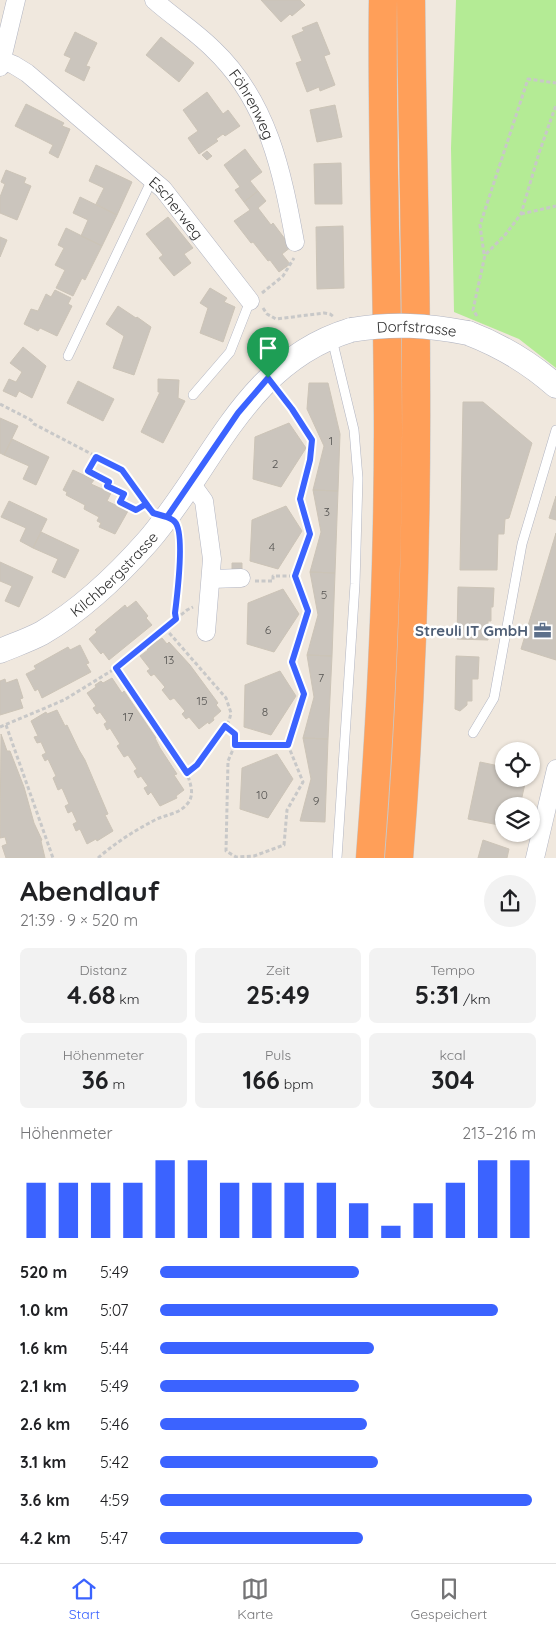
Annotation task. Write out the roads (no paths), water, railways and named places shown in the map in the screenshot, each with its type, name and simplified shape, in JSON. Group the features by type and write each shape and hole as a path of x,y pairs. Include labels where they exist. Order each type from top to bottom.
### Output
{"highway":[{"path":"370,858 380,725 387,506 388,355 384,224 383,0"},
{"path":"399,858 410,692 415,533 416,374 412,0"}],"street":[{"path":"1,63 16,0"},
{"name":"Föhrenweg","path":"154,0 213,49 238,77 258,109 274,147 285,187 295,242"},
{"name":"Escherweg","path":"1,63 14,65 27,73 164,189 253,300"},
{"name":"Dorfstrasse","path":"340,330 387,325 416,325 468,333 496,344 520,357 556,386"},
{"name":"Kilchbergstrasse","path":"0,651 41,634 88,600 120,571 167,517 238,413 268,378 291,360 340,330"},
{"path":"191,483 204,501 212,559 206,632"},
{"path":"211,578 241,578"},
{"path":"535,858 556,769"}],"lane":[{"path":"68,356 149,186 154,180"},
{"path":"193,395 230,352 253,300"},
{"path":"337,858 356,584 358,478 354,430 340,330"},
{"path":"473,733 494,698 522,544 556,430"}],"place":[{"name":"Streuli IT GmbH","path":"542,630"}]}
